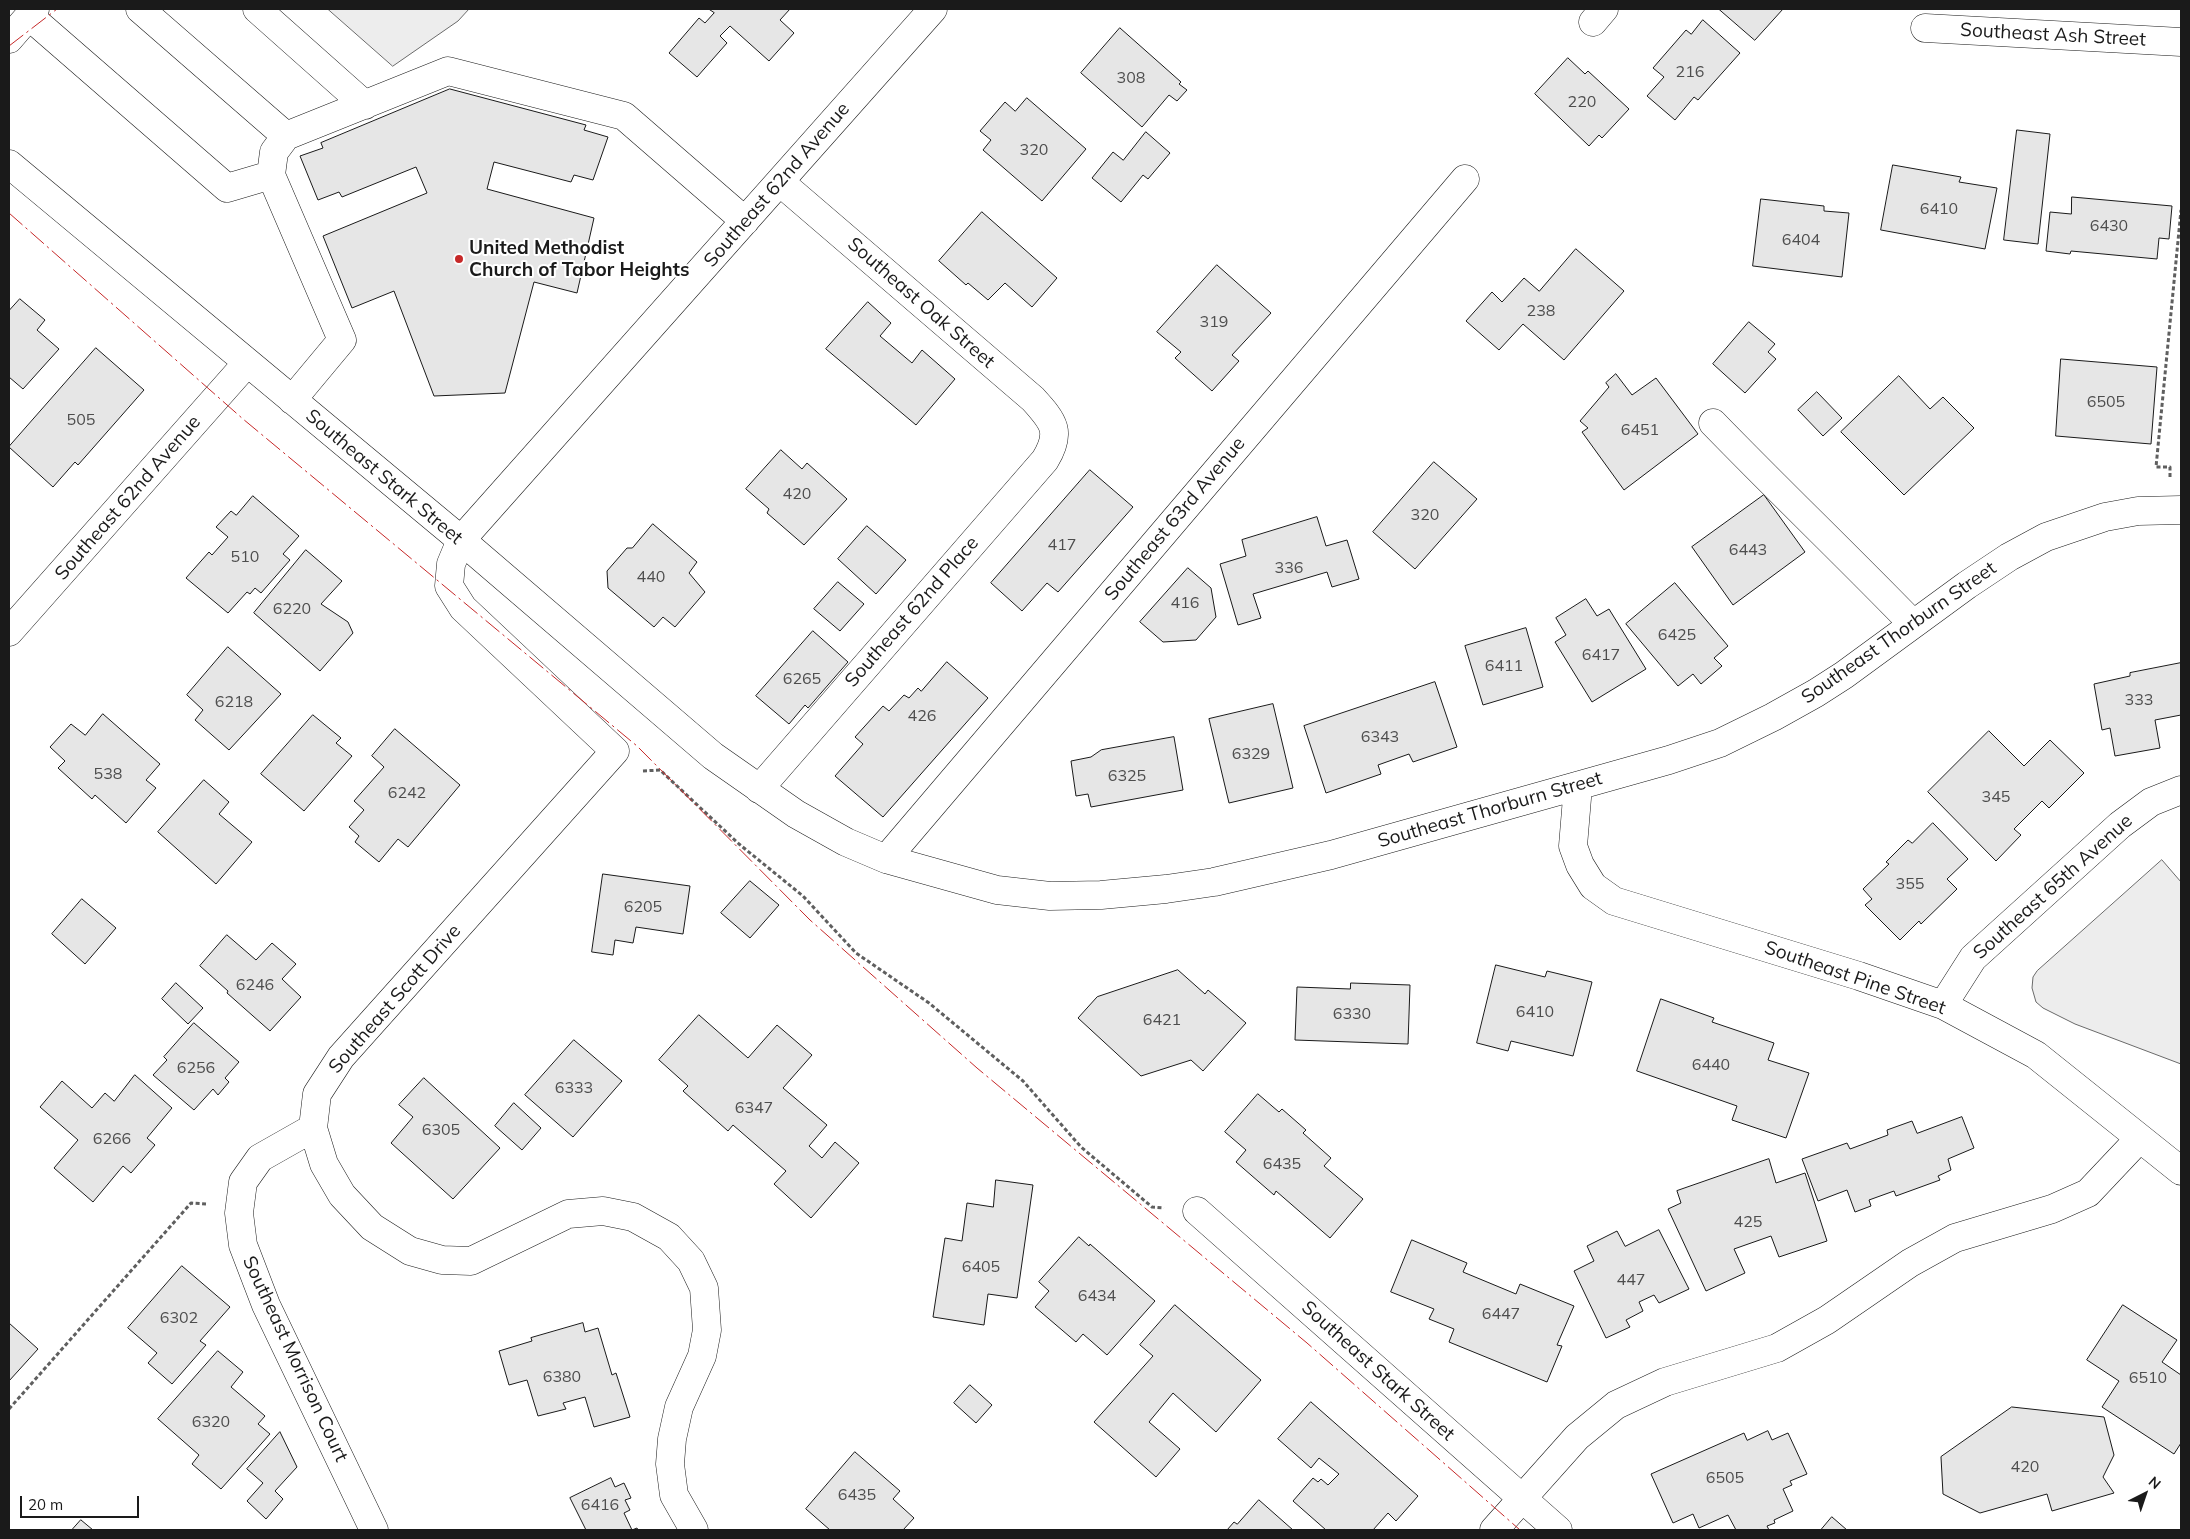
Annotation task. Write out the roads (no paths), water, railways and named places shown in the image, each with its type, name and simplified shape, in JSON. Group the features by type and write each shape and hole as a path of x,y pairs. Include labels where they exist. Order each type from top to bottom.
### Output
{"street":[{"path":"140,9 286,136"},
{"path":"257,9 366,105"},
{"name":"Southeast 62nd Avenue","path":"461,540 932,9"},
{"path":"9,39 32,12 227,188 272,175"},
{"name":"Southeast Ash Street","path":"1925,28 2181,42"},
{"path":"292,400 342,340 272,175 274,152 286,136 448,71 624,116 745,222"},
{"name":"Southeast Stark Street","path":"9,164 461,540 706,750 759,788"},
{"name":"Southeast 63rd Avenue","path":"886,859 1465,179"},
{"name":"Southeast Oak Street","path":"780,182 1033,399 1046,413 1055,431"},
{"name":"Southeast 62nd Avenue","path":"9,632 247,363"},
{"path":"1713,422 1796,509 1848,558 1913,624"},
{"name":"Southeast 62nd Place","path":"759,788 1045,460 1054,446 1055,431"},
{"name":"Southeast Thorburn Street","path":"759,788 796,814 846,842 886,859 997,890 1050,896 1101,895 1214,882 1294,864 1578,786 1720,743 1764,722 1844,675 2009,557 2046,536 2105,517 2138,511 2181,510"},
{"name":"Southeast Scott Drive","path":"461,540 451,564 449,586 463,608 615,751 341,1058 317,1094 312,1128 324,1164 342,1195 372,1228 410,1251 442,1260 471,1261 568,1214 603,1211 633,1217 669,1237 691,1260 704,1288 707,1330 702,1356 679,1407 672,1439 670,1464 674,1495 694,1530"},
{"name":"Southeast Pine Street","path":"1578,786 1573,846 1580,865 1593,886 1614,901 1859,976 1943,1005 2036,1056 2181,1171"},
{"name":"Southeast 65th Avenue","path":"1943,1005 1973,958 2120,825 2151,802 2181,790"},
{"name":"Southeast Morrison Court","path":"312,1128 260,1158 243,1182 239,1214 243,1245 266,1305 374,1530"},
{"path":"1494,1530 1577,1437 1616,1405 1665,1382 1777,1348 1827,1320 1910,1263 1955,1238 2052,1209 2088,1192 2139,1139"},
{"name":"Southeast Stark Street","path":"1197,1212 1558,1530"}],"place":[{"name":"United Methodist Church of Tabor Heights","path":"459,259"}]}
